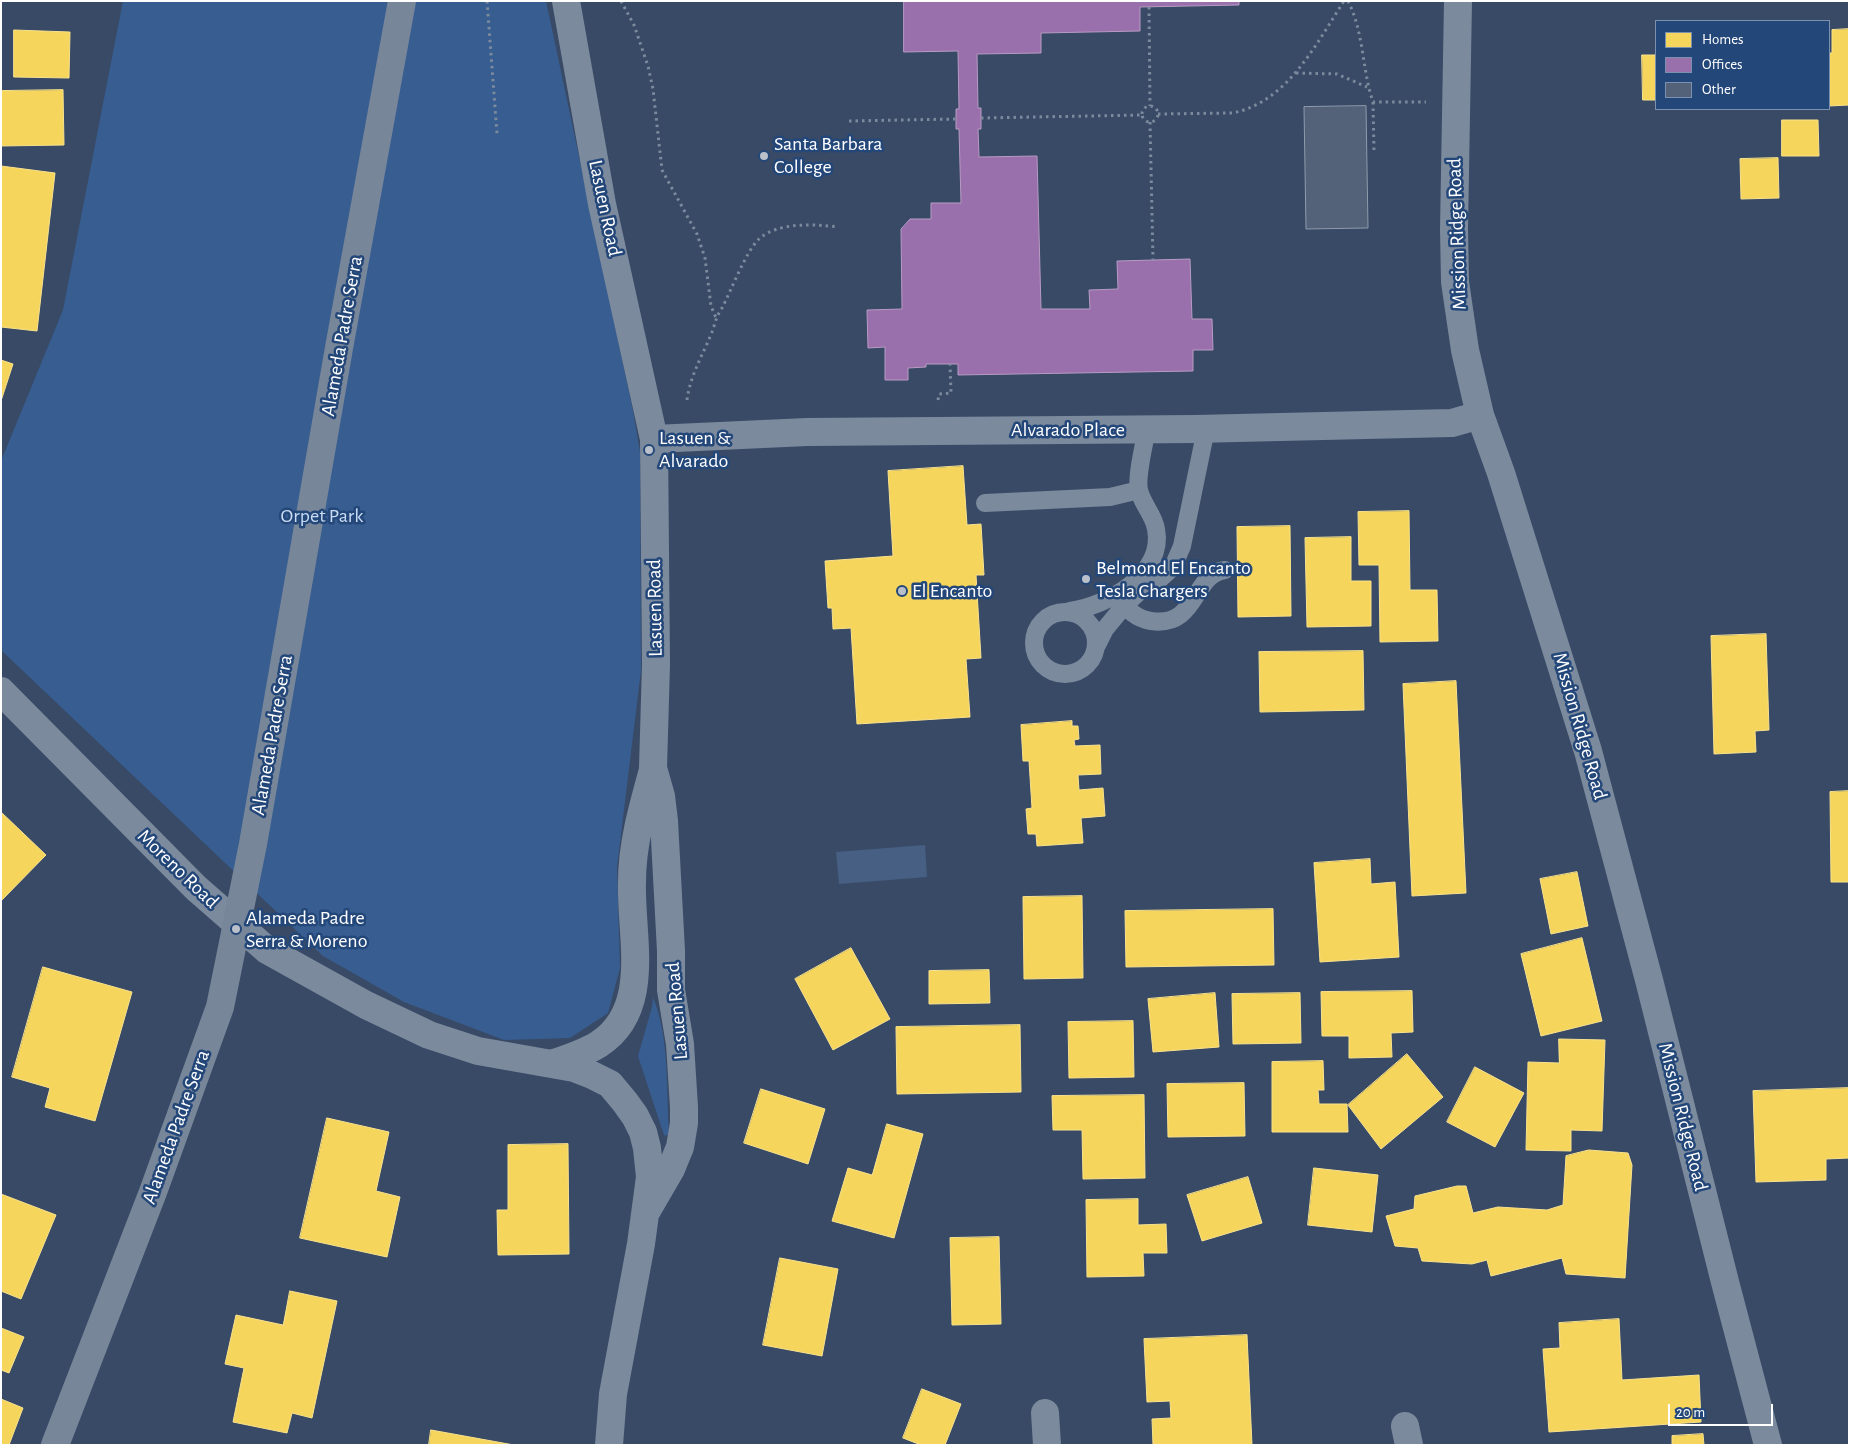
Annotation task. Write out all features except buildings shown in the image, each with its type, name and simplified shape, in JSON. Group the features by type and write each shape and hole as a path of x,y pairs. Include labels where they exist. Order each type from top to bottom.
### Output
{"street":[{"name":"Alameda Padre Serra","path":"55,1445 156,1183 217,1016 253,844 339,348 402,1"},
{"name":"Lasuen Road","path":"566,1 602,204 654,439 656,664 654,768 661,796 664,821 671,952 671,990 682,1062 684,1123 680,1147 671,1169 646,1212"},
{"name":"Mission Ridge Road","path":"1458,1 1454,163 1455,282 1465,350 1480,415 1513,511 1588,751 1649,980 1724,1282 1768,1445"},
{"name":"Alvarado Place","path":"654,439 807,432 1206,429 1452,424 1480,415"},
{"name":"Moreno Road","path":"1,691 189,882 267,950 366,1005 429,1035 478,1052 554,1063"},
{"path":"554,1063 601,1043 610,1036 622,1021 630,1005 634,992 635,972 632,867 642,809 654,768"},
{"name":"Lasuen Road","path":"554,1063 586,1072 610,1084 635,1116 643,1132 649,1165 650,1177 646,1212 613,1394 609,1445"},
{"path":"1045,1413 1047,1445"}],"lane":[{"path":"1146,429 1138,480 1139,490 1153,517 1156,530 1157,542 1154,555 1142,574 1129,586 1120,600 1097,645 1094,656 1087,666 1077,672 1066,675 1055,673 1045,667 1037,658 1034,647 1034,635 1039,624 1048,616 1058,612 1120,600 1166,575 1173,568 1178,557 1194,490 1206,429"},
{"path":"985,503 1110,497 1139,490"},
{"path":"1120,600 1135,616 1143,620 1170,620 1180,615 1189,606 1214,572 1225,570"},
{"path":"1070,611 1081,615 1090,623 1097,645"}],"path":[{"path":"487,1 497,134"},
{"path":"621,1 634,25 648,66 653,89 662,170 691,221 699,240 705,258 711,306 716,318"},
{"path":"1158,114 1213,114 1241,111 1262,102 1295,73 1344,1"},
{"path":"1348,1 1357,30 1368,87 1373,102 1374,152"},
{"path":"1149,7 1150,106"},
{"path":"1295,73 1337,74 1368,87"},
{"path":"1373,102 1418,102"},
{"path":"1150,106 1156,108 1158,114 1156,120 1150,122 1145,120 1142,114 1144,108 1150,106"},
{"path":"981,118 1142,114"},
{"path":"848,121 956,119"},
{"path":"1150,122 1153,260"},
{"path":"687,400 691,379 712,333 716,318 752,248 761,237 767,233 791,226 838,227"},
{"path":"941,393 951,393 950,364"}],"green space":[{"name":"Orpet Park","path":"123,1 546,1 633,411 640,452 641,670 617,867 620,968 608,1013 570,1038 504,1040 404,1002 323,956 1,650 1,461 63,310"},
{"path":"653,997 665,1047 669,1133 666,1136 664,1135 638,1056"}],"shaded area":[{"path":"925,845 927,877 839,884 836,852"}],"place":[{"name":"Santa Barbara College","path":"764,156"},
{"name":"Lasuen & Alvarado","path":"649,450"},
{"name":"Belmond El Encanto Tesla Chargers","path":"1086,579"},
{"name":"El Encanto","path":"902,591"},
{"name":"Alameda Padre Serra & Moreno","path":"236,929"}]}
